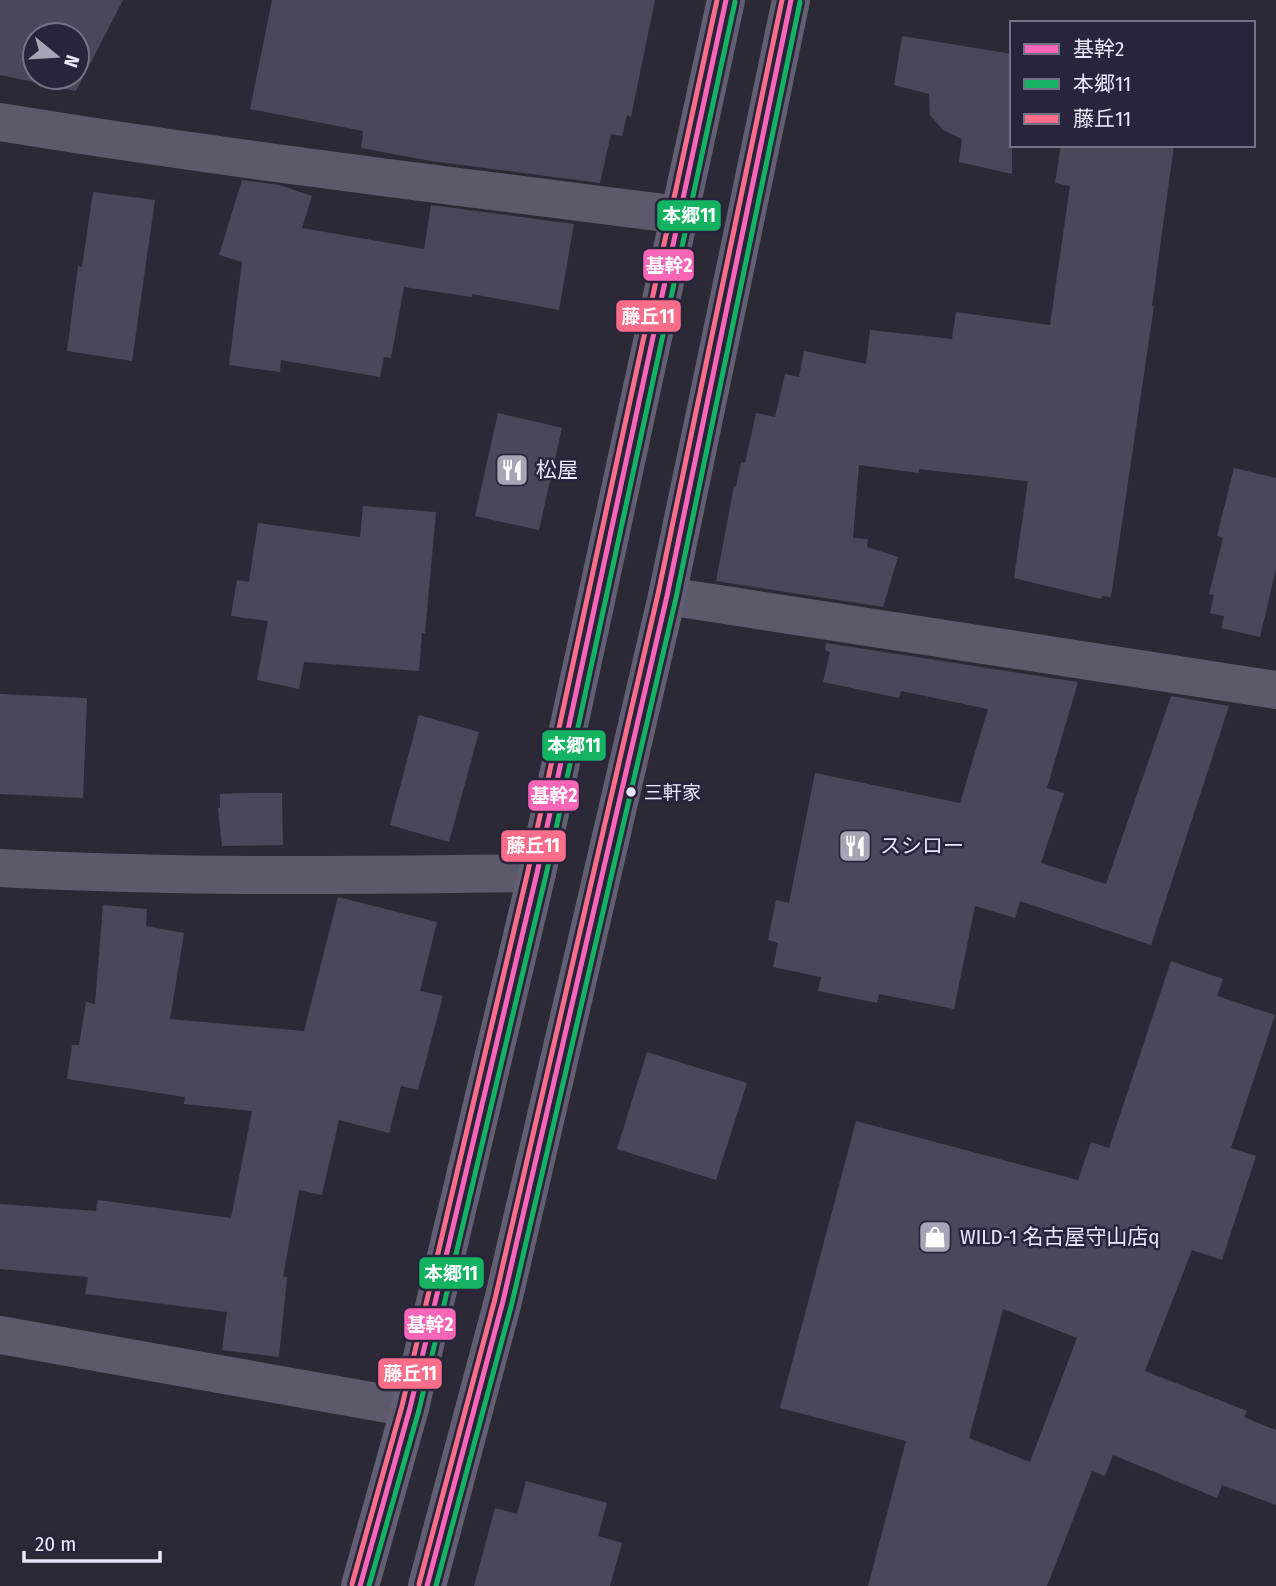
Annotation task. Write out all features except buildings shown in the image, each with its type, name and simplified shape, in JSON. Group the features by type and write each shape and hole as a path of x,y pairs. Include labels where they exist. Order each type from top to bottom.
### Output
{"highway":[{"path":"360,1586 410,1408 537,873 726,0"},
{"path":"427,1586 503,1301 667,596 791,0"}],"street":[{"path":"0,121 461,188 680,215"},
{"path":"667,596 1276,690"},
{"path":"0,868 88,873 260,875 537,873"},
{"path":"0,1335 410,1408"}],"transit line":[{"name":"藤丘11","path":"352,1584 402,1406 528,871 717,0"},
{"name":"基幹2","path":"360,1586 410,1408 537,873 726,0"},
{"name":"藤丘11","path":"419,1584 495,1299 658,594 782,0"},
{"name":"基幹2","path":"427,1586 503,1301 667,596 791,0"},
{"name":"本郷11","path":"369,1586 419,1410 546,875 735,2"},
{"name":"本郷11","path":"436,1586 512,1303 676,598 800,2"}],"place":[{"name":"松屋","path":"512,470"},
{"name":"三軒家","path":"631,792"},
{"name":"スシロー","path":"855,846"},
{"name":"WILD-1 名古屋守山店q","path":"935,1237"}]}
